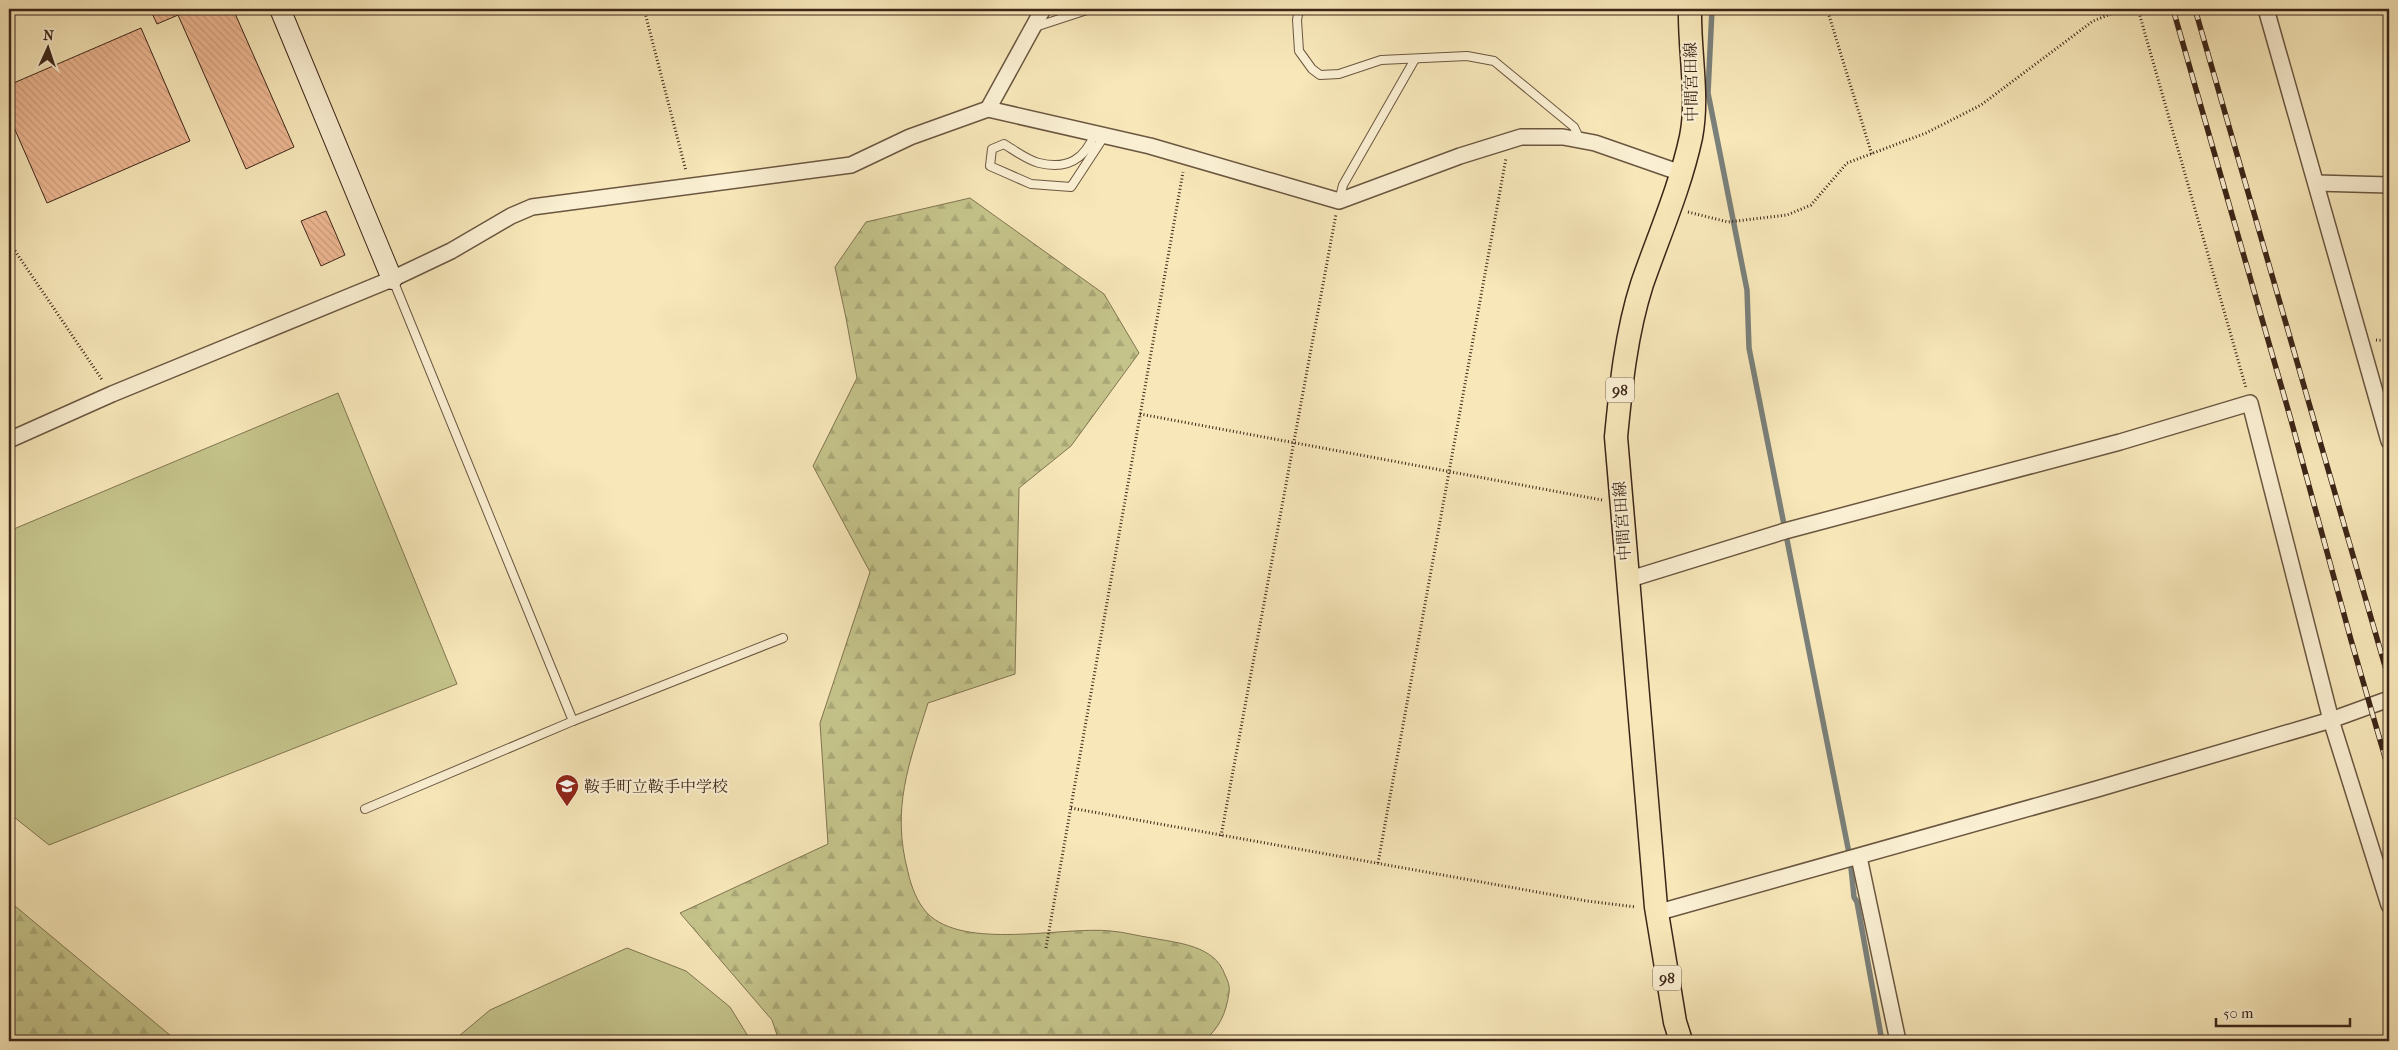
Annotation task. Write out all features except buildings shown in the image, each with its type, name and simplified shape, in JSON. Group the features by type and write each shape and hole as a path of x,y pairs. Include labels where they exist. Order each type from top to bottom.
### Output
{"main road":[{"name":"中間宮田線","path":"1681,1041 1674,1022 1656,910 1616,437 1621,380 1629,332 1642,285 1670,207 1691,136 1694,100 1690,9"}],"street":[{"path":"280,9 392,278"},
{"path":"988,109 1043,9"},
{"path":"2266,9 2389,440"},
{"path":"9,440 112,394 392,278 451,251 511,216 532,207 851,165 910,136 988,109 1100,134 1186,156 1339,201 1460,156 1521,137 1563,137 1596,143 1681,173"},
{"path":"2316,183 2389,185"},
{"path":"1627,580 1785,531 2110,445 2250,404 2331,720 2389,905"},
{"path":"1656,910 1859,857 2331,720 2389,699"},
{"path":"1859,857 1898,1041"}],"lane":[{"path":"1033,27 1090,9"},
{"path":"1299,9 1297,20 1299,51 1312,69 1320,75 1338,74 1381,60 1466,56 1494,61 1574,127 1580,140"},
{"path":"1339,201 1343,185 1415,59"},
{"path":"1100,134 1071,187 1031,184 990,166 992,149 1004,144 1038,163 1062,165 1080,157 1100,134"},
{"path":"392,278 573,721"},
{"path":"365,809 573,721 783,638"}],"path":[{"path":"644,9 690,186"},
{"path":"1827,9 1872,155"},
{"path":"1670,207 1728,222 1787,215 1811,205 1847,163 1926,134 1981,105 2093,20 2123,9"},
{"path":"2138,9 2250,404"},
{"path":"1378,863 1506,155 1505,142"},
{"path":"1046,948 1186,156"},
{"path":"1220,836 1339,201"},
{"path":"9,242 112,394"},
{"path":"1140,414 1621,502"},
{"path":"1071,808 1587,901 1656,910"}],"green space":[{"path":"970,198 1104,294 1139,353 1071,446 1019,488 1015,674 928,703 914,746 904,786 901,827 903,849 909,877 917,899 927,913 944,924 964,931 1014,934 1091,930 1111,931 1183,944 1204,951 1220,965 1228,981 1229,990 1226,1007 1221,1019 1204,1041 779,1041 772,1020 680,913 828,844 820,723 870,572 813,466 857,378 835,267 866,222"},
{"path":"338,393 457,684 49,845 9,813 9,531"},
{"path":"9,901 177,1041 9,1041"},
{"path":"627,948 686,971 730,1007 751,1041 453,1041 490,1010"}],"waterway":[{"path":"1712,9 1708,93 1747,290 1749,348 1850,858 1854,897 1857,902 1882,1041"}],"railway":[{"path":"2173,9 2389,771"},
{"path":"2195,9 2389,680"}],"place":[{"name":"鞍手町立鞍手中学校","path":"567,807"}]}
